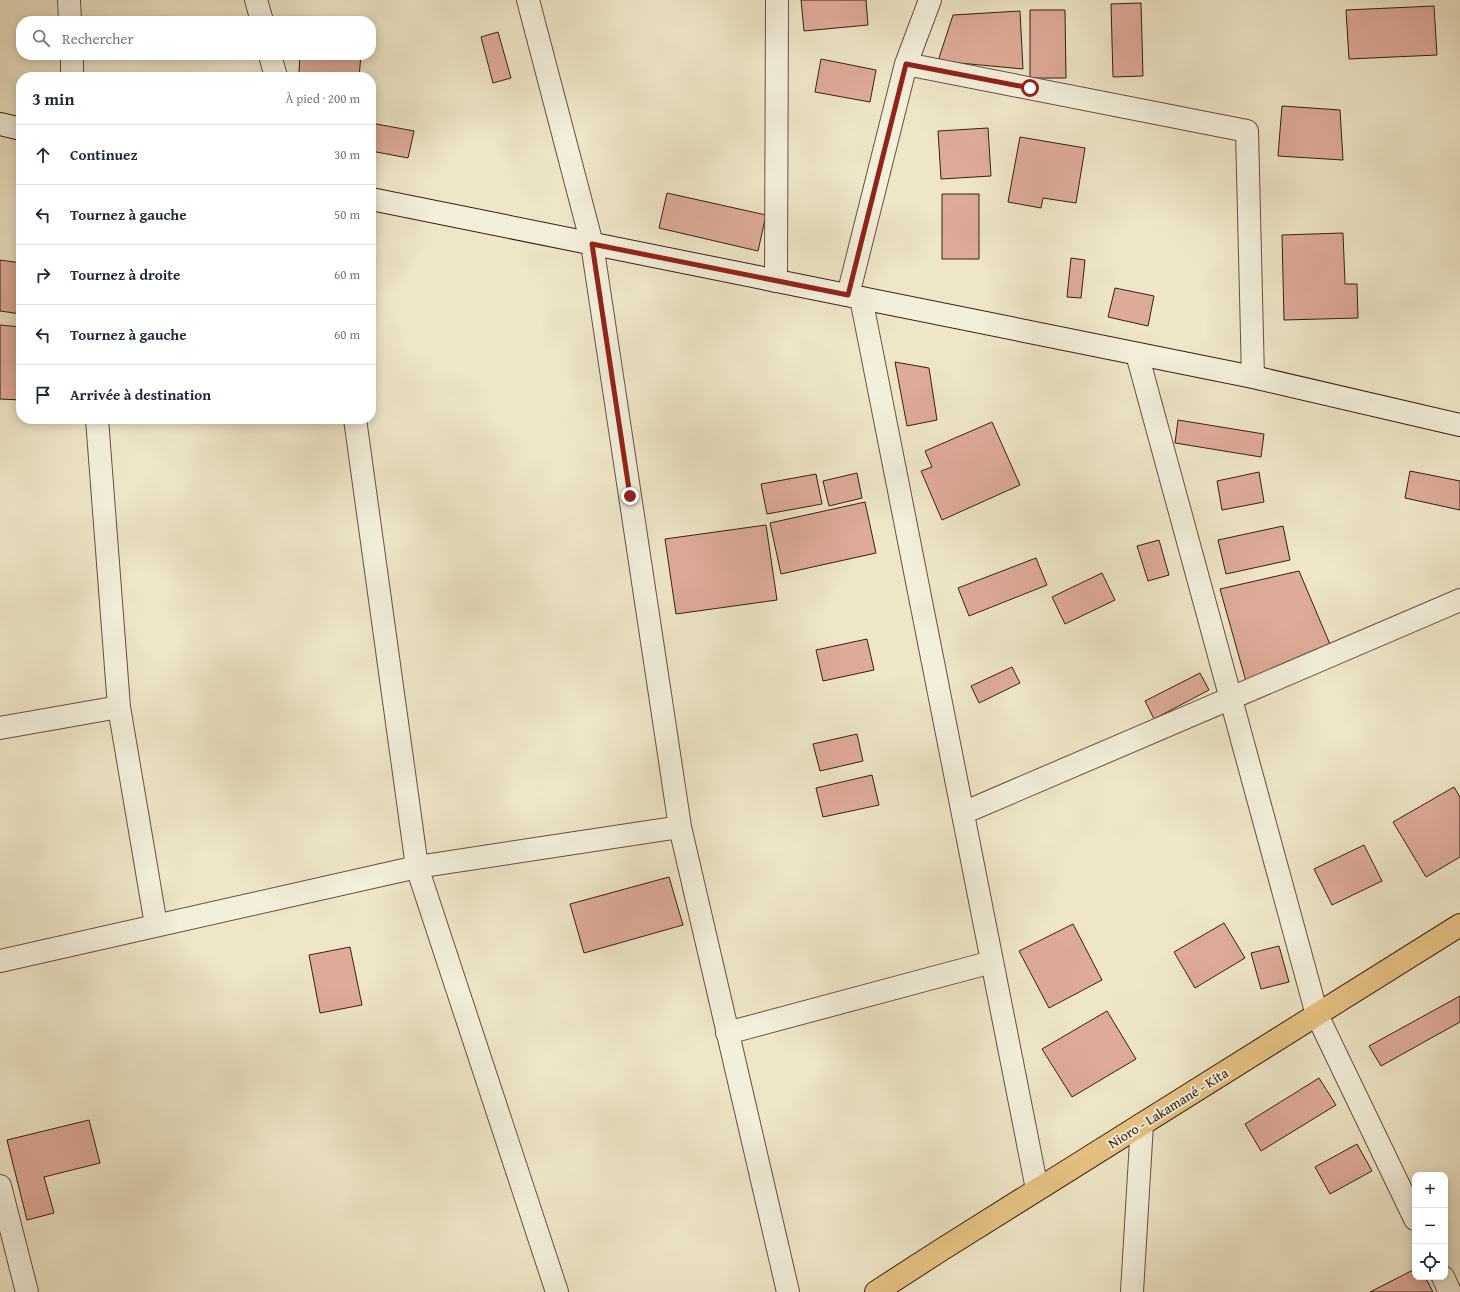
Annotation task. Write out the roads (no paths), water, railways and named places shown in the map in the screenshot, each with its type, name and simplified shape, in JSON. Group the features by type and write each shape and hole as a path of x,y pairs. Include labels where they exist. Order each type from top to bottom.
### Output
{"main road":[{"name":"Nioro - Lakamané - Kita","path":"876,1292 1037,1189 1460,925"}],"street":[{"path":"69,0 70,16"},
{"path":"256,0 261,16"},
{"path":"528,0 592,244 680,827 788,1292"},
{"path":"776,281 777,0"},
{"path":"930,0 906,64 855,297 963,813 1037,1189"},
{"path":"72,60 72,72"},
{"path":"271,60 275,72"},
{"path":"906,64 1247,131 1253,377"},
{"path":"0,124 16,128"},
{"path":"376,200 1253,377 1460,425"},
{"path":"1137,354 1317,1015 1412,1213"},
{"path":"97,424 119,707 156,926"},
{"path":"356,424 417,867 557,1292"},
{"path":"963,813 1460,600"},
{"path":"0,728 119,707"},
{"path":"0,961 417,867 680,827"},
{"path":"727,1033 992,962"},
{"path":"1132,1292 1142,1124"},
{"path":"0,1186 27,1292"},
{"path":"1444,1280 1450,1292"}]}
